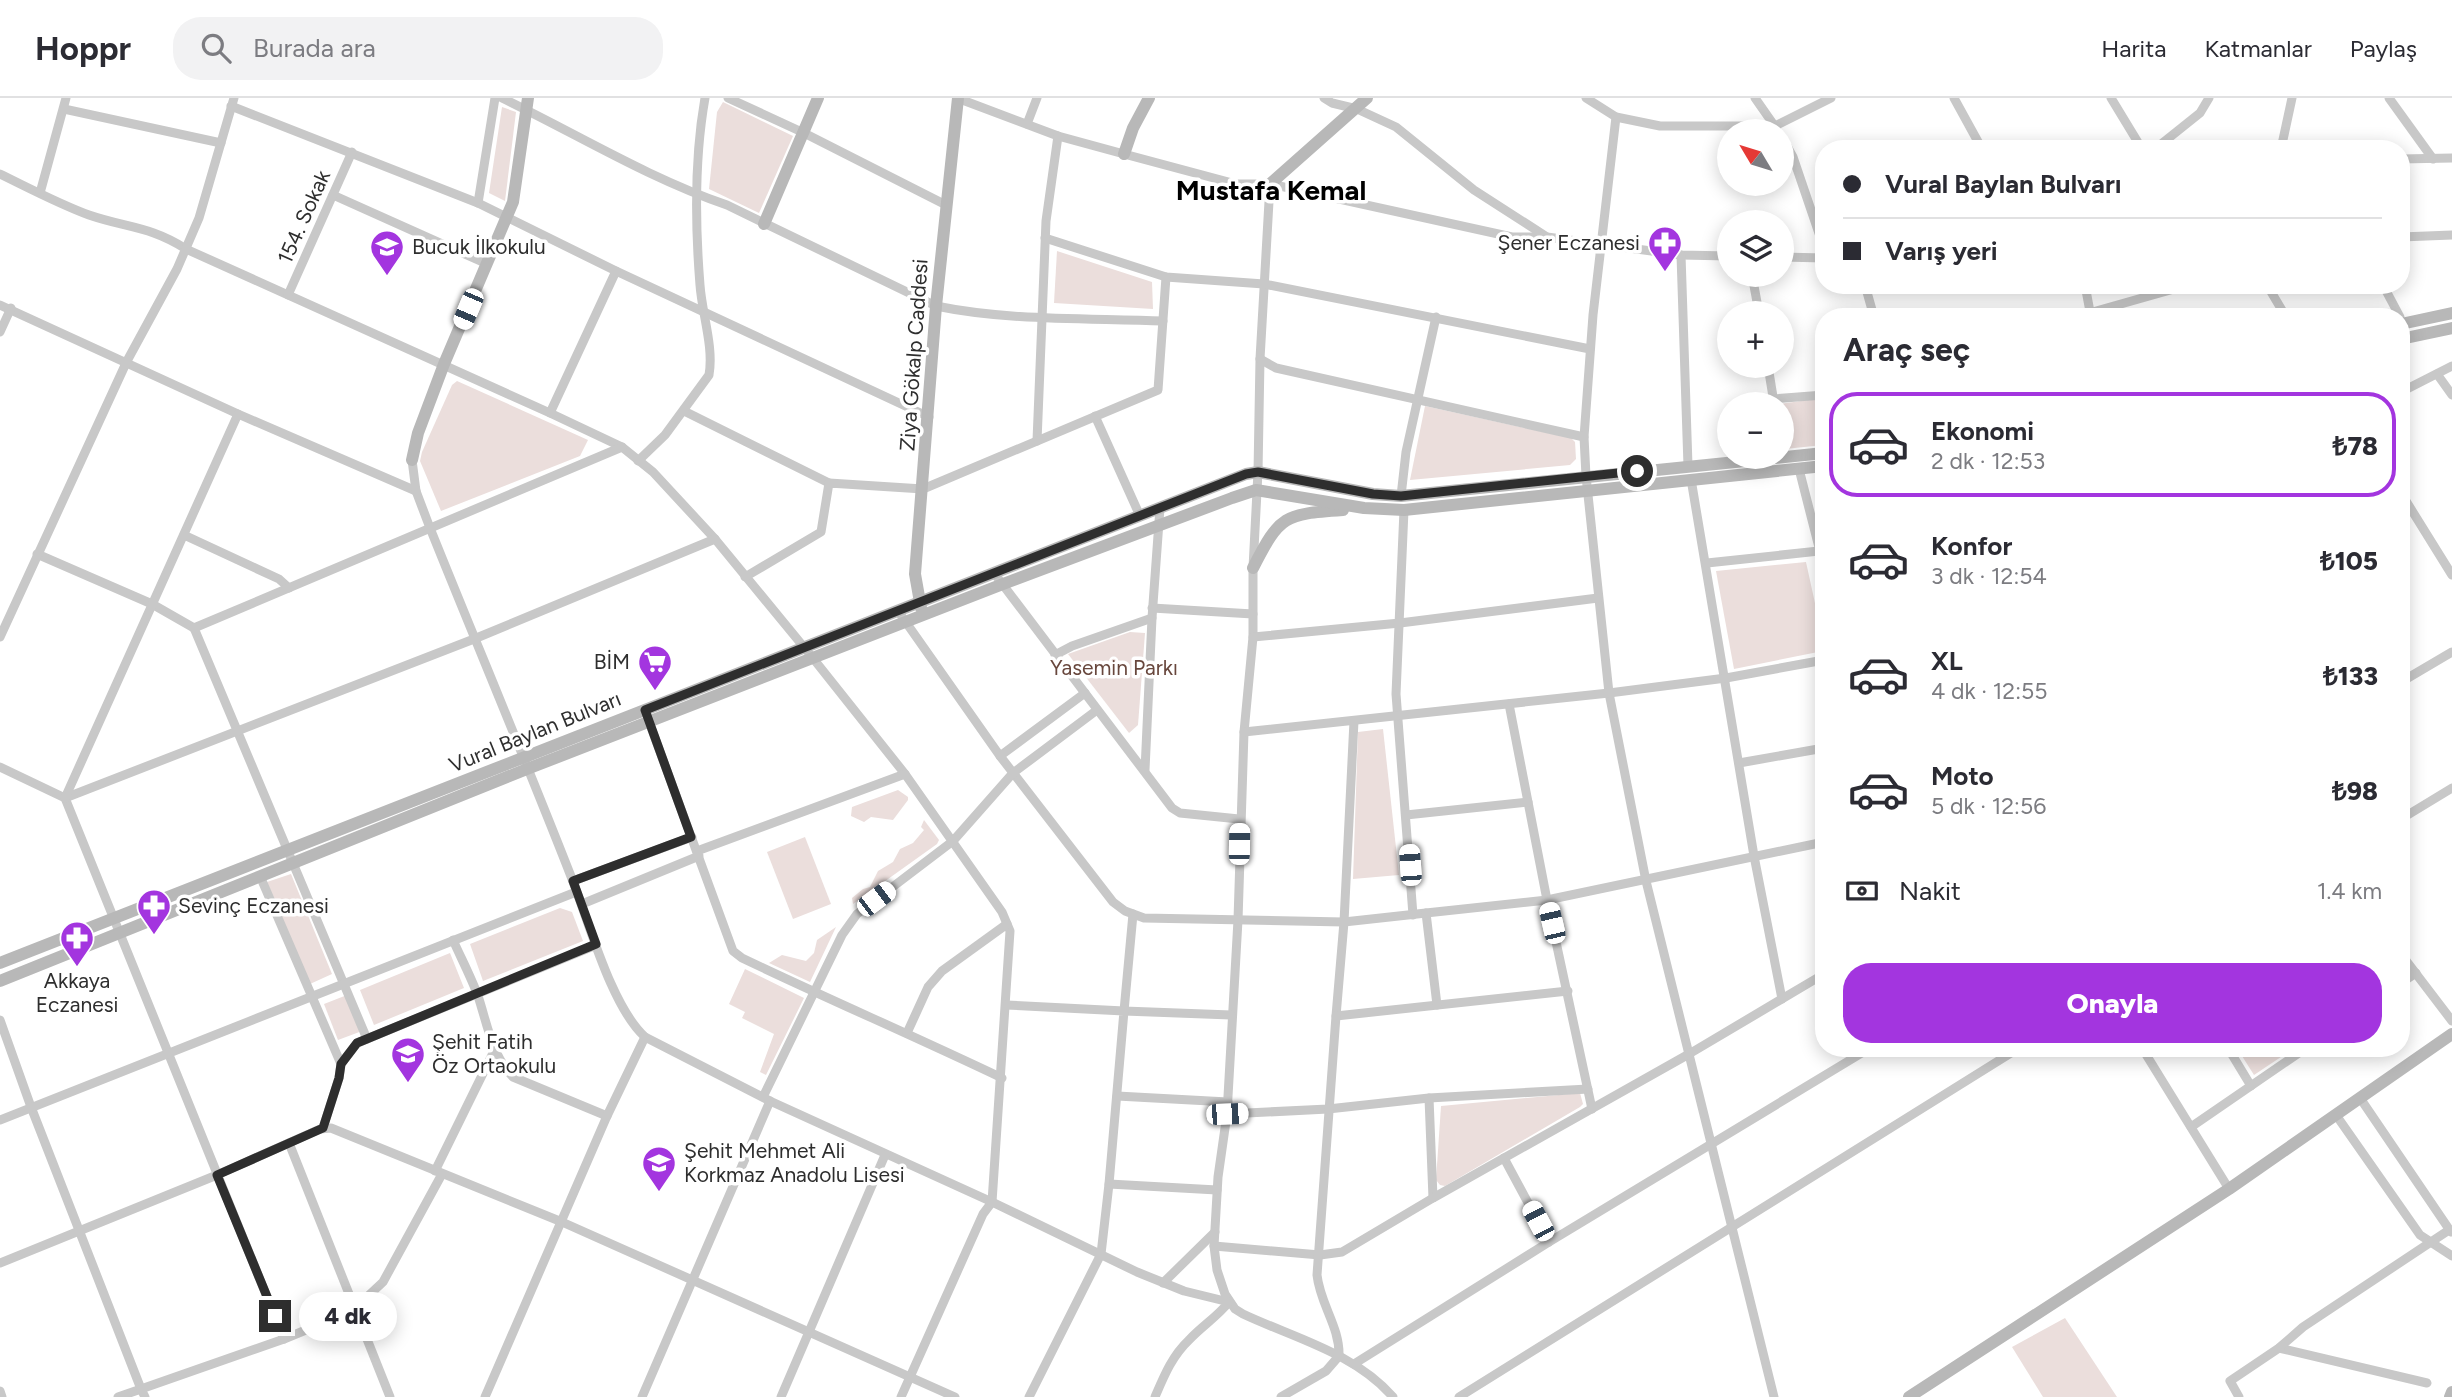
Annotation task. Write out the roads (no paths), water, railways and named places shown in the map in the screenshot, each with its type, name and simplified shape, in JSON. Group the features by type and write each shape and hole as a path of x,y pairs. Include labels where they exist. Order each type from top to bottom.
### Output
{"main road":[{"path":"764,224 818,98"},
{"name":"Ziya Gökalp Caddesi","path":"923,615 915,575 936,306 958,98"},
{"path":"1124,154 1133,128 1149,98"},
{"path":"1270,184 1367,98"},
{"path":"412,460 418,433 444,364 513,202 527,104"},
{"path":"2410,320 2452,313"},
{"path":"2410,337 2452,328"},
{"name":"Vural Baylan Bulvarı","path":"1794,453 1815,453"},
{"name":"Vural Baylan Bulvarı","path":"808,652 906,622 1256,490 1364,508 1404,510 1587,490 1717,467"},
{"name":"Vural Baylan Bulvarı","path":"0,963 116,918 290,857 808,652 920,602 1246,474 1258,472 1373,494 1401,496 1586,476 1815,467"},
{"path":"1253,569 1275,527 1288,519 1304,513 1364,508"},
{"name":"Vural Baylan Bulvarı","path":"0,981 260,876 290,857"},
{"path":"1909,1397 2229,1188 2452,1034"}],"street":[{"path":"40,193 66,98"},
{"path":"478,203 495,98"},
{"path":"502,98 527,104 559,129 695,194 727,205 936,306 954,310 1041,316 1163,321"},
{"path":"638,461 665,435 709,375 711,364 702,309 695,194 705,98"},
{"path":"728,98 946,205"},
{"path":"958,98 1058,136 1236,184 1270,184 1512,237 1547,237 1681,255 1717,256"},
{"path":"1027,124 1037,98"},
{"path":"1324,98 1332,103 1357,109 1396,127 1474,190 1547,237"},
{"path":"1586,98 1616,117 1660,126 1717,127"},
{"path":"1755,98 1770,119"},
{"path":"1794,119 1831,98"},
{"path":"1954,98 1977,140"},
{"path":"2111,98 2137,140"},
{"path":"2168,140 2200,113 2209,98"},
{"path":"2283,140 2292,98"},
{"path":"2389,98 2433,159"},
{"path":"0,637 127,361 186,249 199,218 233,102 478,203 929,418"},
{"path":"64,109 221,143"},
{"path":"1616,117 1601,245 1584,437 1587,490 1609,693 1646,881 1774,1397"},
{"path":"1037,441 1045,238 1058,136"},
{"name":"154. Sokak","path":"288,295 352,152"},
{"path":"2410,159 2452,158"},
{"path":"1794,160 1815,222"},
{"path":"0,174 89,215 151,230 186,249 622,447 653,472 715,539 905,775 1002,912 1010,931 992,1202 983,1214 901,1397"},
{"path":"1270,184 1260,359 1253,637 1239,819 1238,920 1227,1114 1217,1190 1214,1246 1217,1270 1229,1302 1242,1314 1354,1364 1393,1397"},
{"path":"333,195 487,264"},
{"path":"2410,237 2452,235"},
{"path":"1045,238 1166,277 1264,284 1591,349"},
{"path":"1681,255 1690,473 1754,856 1782,999"},
{"path":"1794,257 1815,258"},
{"path":"550,413 616,271"},
{"path":"684,411 829,483 923,489 1158,390 1166,277"},
{"path":"2113,308 2159,294"},
{"path":"0,305 238,414 416,491"},
{"path":"0,332 11,308"},
{"path":"1401,496 1406,452 1436,317"},
{"path":"1260,359 1276,368 1584,437"},
{"path":"2410,388 2452,366"},
{"path":"2437,374 2452,395"},
{"path":"1794,399 1815,396"},
{"path":"65,798 238,414"},
{"path":"1096,416 1140,516"},
{"path":"194,628 622,447"},
{"path":"412,460 416,491 429,528 573,881 596,944 633,1026 645,1037 767,1099 1163,1283 1200,1297 1229,1302"},
{"path":"1799,469 1815,535"},
{"path":"745,577 821,532 829,483"},
{"path":"2410,507 2452,575"},
{"path":"1145,770 1160,508"},
{"path":"1404,510 1396,694 1413,915"},
{"path":"184,535 279,579 289,588"},
{"path":"65,798 474,639 715,539"},
{"path":"1707,563 1815,551"},
{"path":"37,554 152,604 194,628 367,1039"},
{"path":"994,573 1166,801 1180,813 1239,819"},
{"path":"1253,637 1400,623 1598,598"},
{"path":"898,611 1000,756 1112,902 1143,918 1344,922 1426,914 1547,900 1815,844"},
{"path":"1055,654 1152,613 1253,614"},
{"path":"2410,673 2452,652"},
{"path":"1244,732 1609,693 1726,678 1815,662"},
{"path":"1000,756 1085,693"},
{"path":"1510,704 1547,900 1592,1109"},
{"path":"642,1397 813,992 842,935 857,914 953,841 1013,773 1097,710"},
{"path":"647,716 733,951 742,958 813,992 1002,1078"},
{"path":"1281,1397 1326,1371 1339,1356 1338,1336 1318,1284 1328,1110 1344,922 1354,722"},
{"path":"1739,763 1815,750"},
{"path":"0,767 65,798 116,918 167,1054 284,1339"},
{"path":"582,904 698,853 905,775"},
{"path":"2410,814 2452,788"},
{"path":"1406,815 1528,802"},
{"path":"573,881 691,837"},
{"path":"260,876 341,1064"},
{"path":"0,1120 576,891"},
{"path":"1029,1397 1101,1254 1133,914"},
{"path":"1426,914 1437,1005"},
{"path":"907,1033 928,987 942,971 1007,924"},
{"path":"453,940 476,993 495,1049 505,1068 513,1077 607,1116"},
{"path":"323,1128 341,1064 357,1043 596,944"},
{"path":"2410,965 2452,1021"},
{"path":"2410,977 2416,973"},
{"path":"1214,1246 1320,1255 1342,1252 1815,979"},
{"path":"1336,1016 1568,991"},
{"path":"1006,1005 1231,1015"},
{"path":"0,1020 31,1107 143,1393"},
{"path":"485,1397 607,1116 645,1037"},
{"path":"118,1397 143,1393 355,1309 383,1282 438,1173 495,1049"},
{"path":"1354,1364 1549,1242 1855,1057"},
{"path":"1458,1397 2004,1057"},
{"path":"2148,1057 2229,1188"},
{"path":"2233,1057 2251,1086"},
{"path":"2191,1127 2293,1057"},
{"path":"1227,1114 1328,1110 1429,1098 1588,1089"},
{"path":"1117,1097 1227,1102"},
{"path":"1429,1098 1433,1198"},
{"path":"2239,1397 2230,1381 2279,1348 2303,1327 2430,1242 2451,1232 2360,1098"},
{"path":"2336,1115 2420,1235 2452,1256"},
{"path":"0,1263 217,1175 323,1128 331,1128 562,1222 955,1397"},
{"path":"289,1143 390,1397"},
{"path":"781,1397 885,1154"},
{"path":"1504,1158 1549,1242"},
{"path":"1109,1184 1217,1190"},
{"path":"1163,1283 1215,1232"},
{"path":"1155,1397 1179,1351 1229,1302"},
{"path":"2279,1348 2427,1383"},
{"path":"0,1391 2,1397"}],"place":[{"name":"Şener Eczanesi","path":"1665,273"},
{"name":"Bucuk İlkokulu","path":"387,277"},
{"name":"BİM","path":"655,692"},
{"name":"Sevinç Eczanesi","path":"154,936"},
{"name":"Akkaya Eczanesi","path":"77,968"},
{"name":"Şehit Fatih Öz Ortaokulu","path":"408,1084"},
{"name":"Şehit Mehmet Ali Korkmaz Anadolu Lisesi","path":"659,1193"}],"district":[{"name":"Mustafa Kemal","path":"1271,190"}],"park label":[{"name":"Yasemin Parkı","path":"1114,668"}]}
